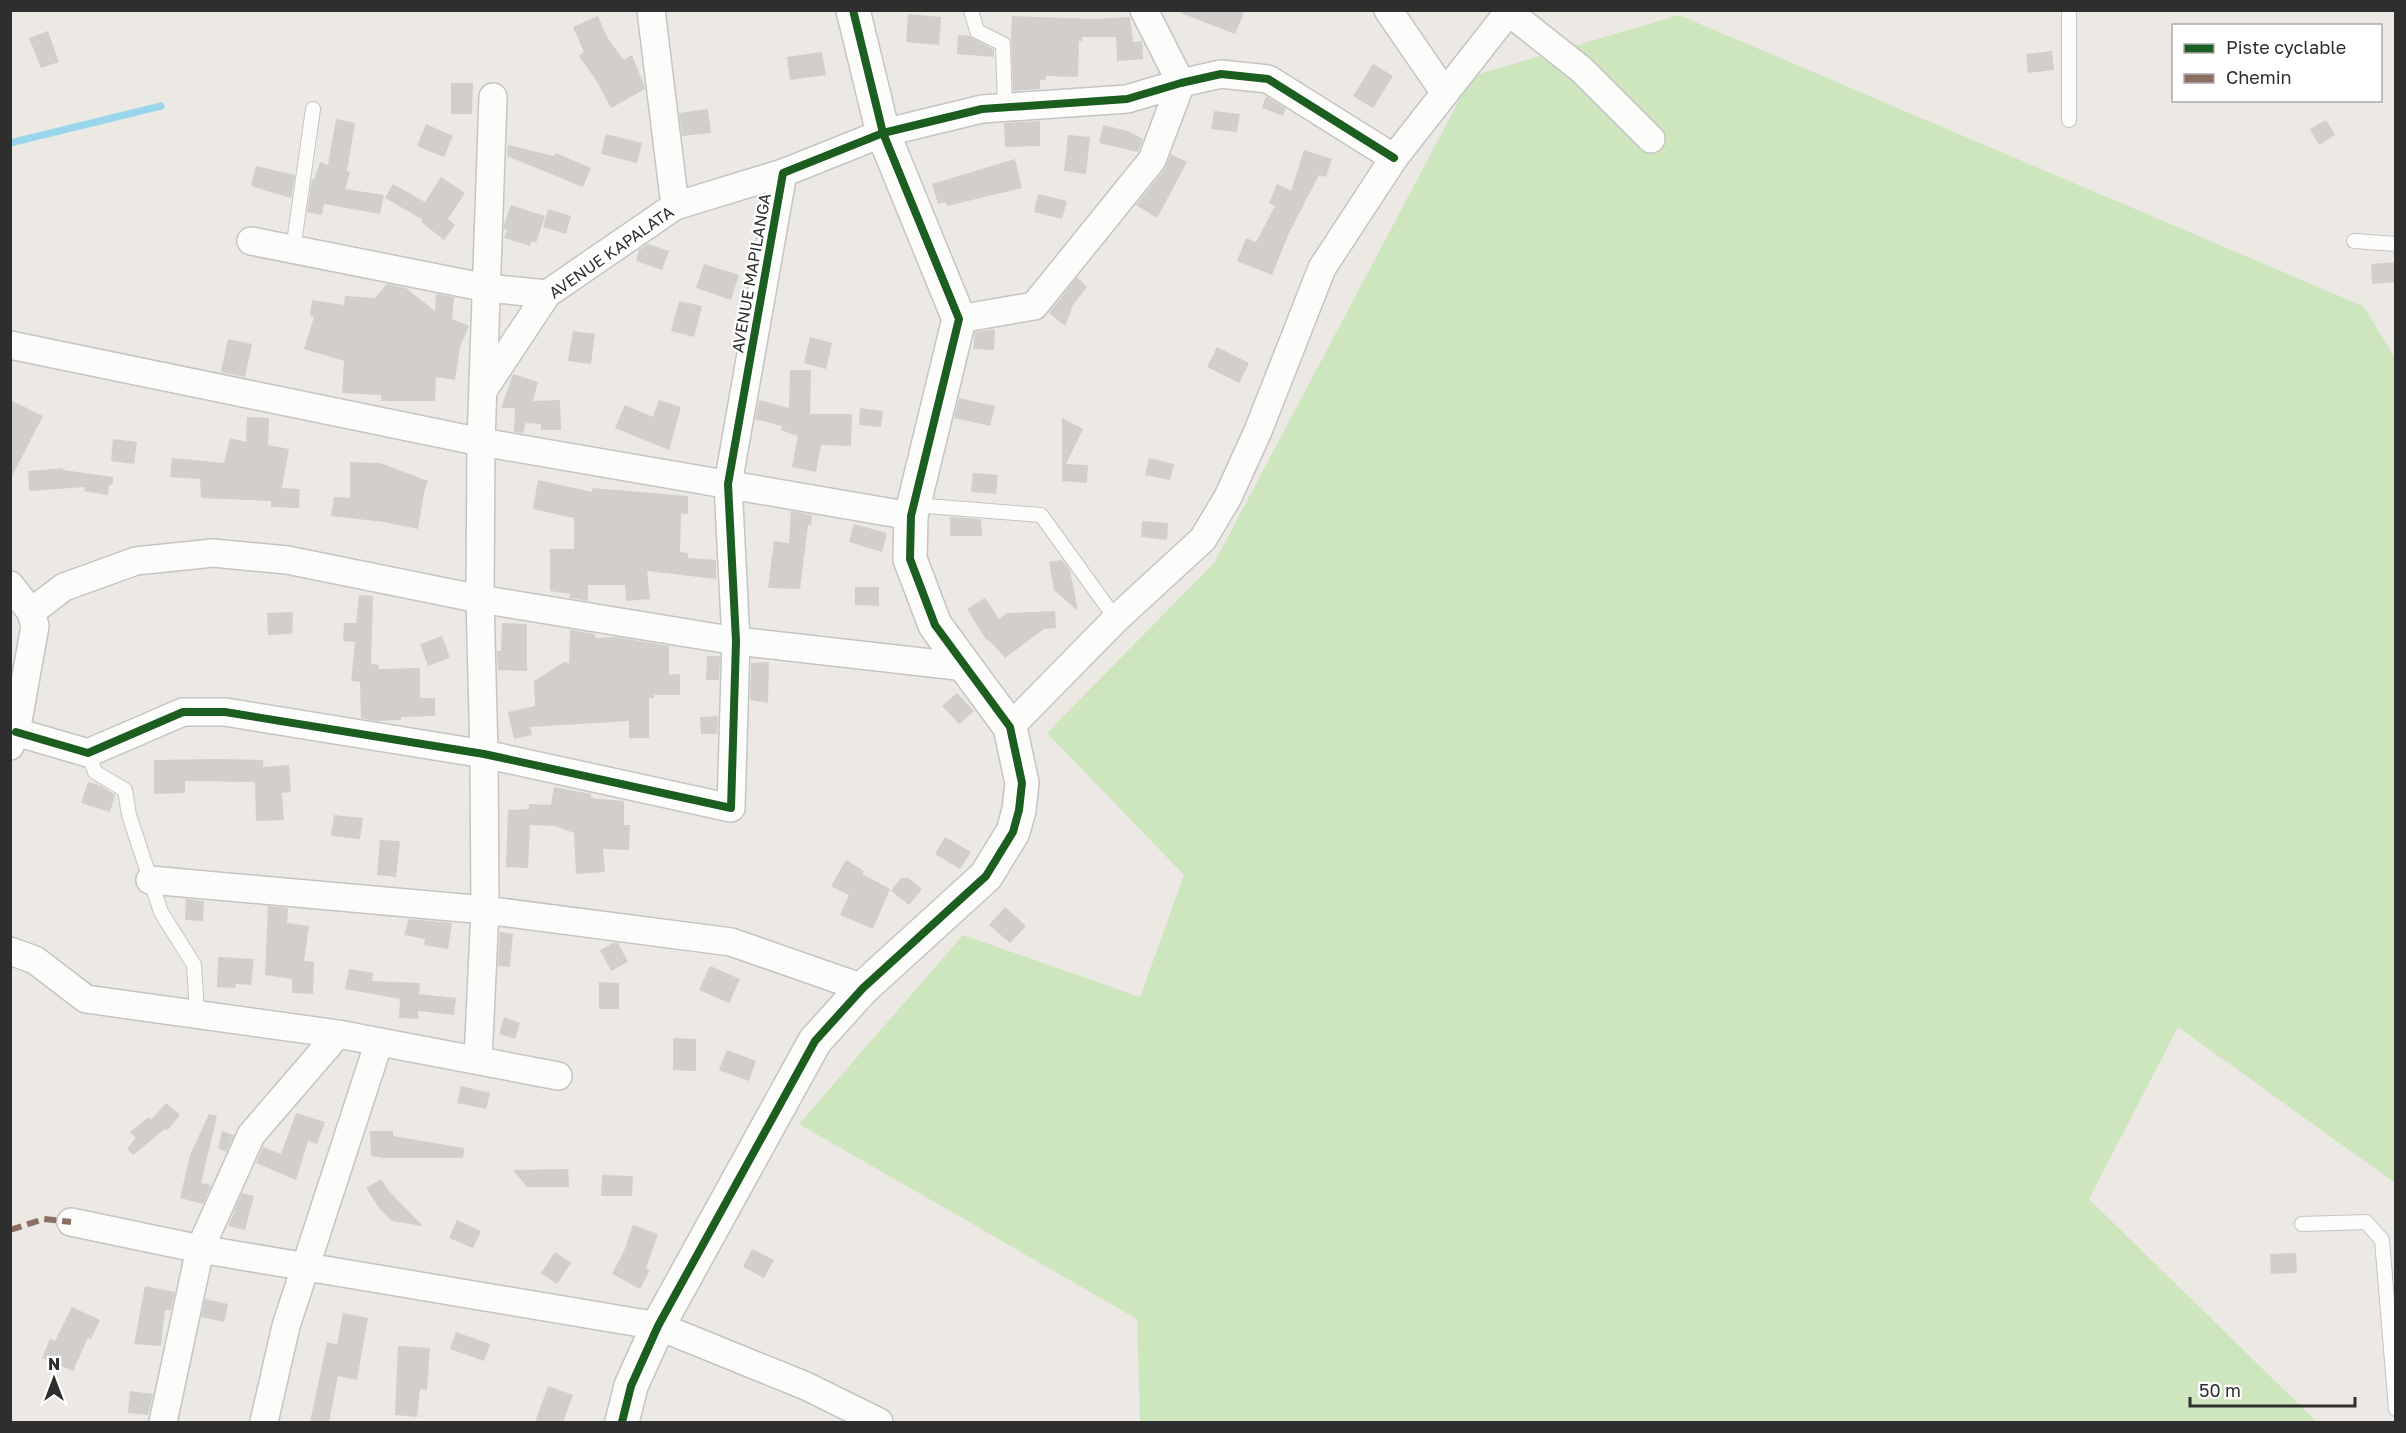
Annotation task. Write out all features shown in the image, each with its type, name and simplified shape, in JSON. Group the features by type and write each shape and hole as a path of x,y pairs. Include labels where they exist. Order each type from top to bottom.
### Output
{"street":[{"path":"651,10 675,206"},
{"path":"622,1422 631,1386 658,1326 815,1041 862,988 986,876 1005,848 1019,810 1022,783 1010,727 935,625 910,558 913,511 959,319 883,133 853,10"},
{"path":"959,319 1034,306 1152,160 1181,83 1144,10"},
{"path":"1388,10 1445,93"},
{"path":"1010,727 1116,619 1203,539 1228,497 1258,431 1322,268 1394,158 1509,11 1582,70 1651,139"},
{"name":"AVENUE MAPILANGA","path":"484,754 731,808 736,641 728,484 783,173 883,133 982,109 1127,99 1221,74 1268,79 1394,158"},
{"path":"478,1060 485,910 480,599 481,442 493,97"},
{"name":"AVENUE KAPALATA","path":"483,390 547,294 675,206 783,173"},
{"path":"251,241 487,288 547,294"},
{"path":"10,345 481,442 728,484 913,511"},
{"path":"31,612 64,587 136,561 213,553 287,560 480,599 736,641 966,667"},
{"path":"10,585 31,612 35,626 13,739 88,753 183,712 225,712 484,754"},
{"path":"150,880 485,910 731,942 862,988"},
{"path":"10,951 35,960 86,999 338,1034 558,1076"},
{"path":"163,1422 200,1249 251,1135 338,1034"},
{"path":"264,1422 286,1326 379,1042"},
{"path":"71,1222 200,1249 658,1326 806,1386 879,1422"}],"lane":[{"path":"971,10 977,31 1003,44 1005,108"},
{"path":"2068,10 2068,120"},
{"path":"293,250 313,109"},
{"path":"2354,241 2396,244"},
{"path":"913,511 1041,515 1116,619"},
{"path":"88,753 95,772 125,790 129,815 161,912 194,965 197,1013"},
{"path":"2302,1224 2366,1222 2382,1240 2396,1409"}],"green space":[{"path":"1679,15 2363,306 2395,358 2395,1183 2178,1027 2089,1199 2317,1422 1140,1422 1137,1319 799,1124 963,935 1140,997 1184,875 1047,733 1214,563 1472,76"}],"building":[{"path":"1182,10 1222,12 1245,10 1235,34 1181,13"},
{"path":"908,14 941,17 939,45 906,42"},
{"path":"598,16 608,39 624,60 632,55 645,89 611,108 596,80 579,56 584,52 573,27"},
{"path":"1012,16 1096,19 1130,17 1133,42 1142,41 1143,59 1117,61 1116,37 1082,37 1082,41 1079,41 1078,77 1046,76 1046,80 1040,80 1040,89 1013,91"},
{"path":"48,31 59,62 41,68 29,38"},
{"path":"958,35 970,36 994,50 994,57 957,54"},
{"path":"2052,51 2054,70 2028,73 2026,54"},
{"path":"822,52 826,75 790,80 787,57"},
{"path":"1373,64 1393,76 1373,108 1353,96"},
{"path":"451,83 473,83 472,114 451,114"},
{"path":"1266,96 1286,109 1283,116 1262,108"},
{"path":"708,109 711,133 682,136 679,113"},
{"path":"1214,111 1240,114 1237,132 1211,129"},
{"path":"336,119 355,123 347,171 350,172 345,189 384,195 380,214 324,204 322,215 307,212 312,179 314,180 320,162 328,165"},
{"path":"2326,120 2335,135 2319,145 2310,129"},
{"path":"1040,121 1040,146 1005,147 1004,123"},
{"path":"426,124 453,136 444,157 417,146"},
{"path":"1103,125 1128,131 1143,139 1138,152 1099,143"},
{"path":"606,134 642,143 637,163 601,154"},
{"path":"1068,135 1090,137 1086,174 1064,171"},
{"path":"508,145 554,156 556,153 591,168 583,187 507,156"},
{"path":"1304,150 1332,159 1326,177 1319,175 1289,233 1272,275 1237,261 1246,238 1256,242 1275,206 1269,203 1277,184 1291,191"},
{"path":"1171,154 1187,162 1157,218 1136,205 1164,170"},
{"path":"1015,159 1022,188 947,206 946,202 938,204 932,184"},
{"path":"256,166 295,175 291,198 251,186"},
{"path":"441,177 465,193 448,219 455,225 444,240 421,222 423,220 385,198 393,184 425,202"},
{"path":"1038,194 1067,201 1062,219 1034,212"},
{"path":"511,205 545,216 536,243 532,241 530,246 504,238 507,230 504,229 504,225"},
{"path":"548,209 571,216 566,234 543,227"},
{"path":"648,244 669,251 662,270 636,261 639,250"},
{"path":"2396,262 2396,282 2372,284 2371,264"},
{"path":"704,264 739,275 731,300 696,288"},
{"path":"1077,277 1087,287 1073,305 1065,326 1049,313"},
{"path":"387,284 406,288 435,311 436,294 454,297 452,319 469,326 460,347 455,380 436,377 435,401 381,401 381,395 342,393 344,361 304,349 314,317 310,316 312,300 344,305 345,296 375,298"},
{"path":"679,301 702,306 694,337 671,331"},
{"path":"995,329 994,350 973,349 975,332"},
{"path":"573,331 595,334 591,364 568,361"},
{"path":"810,337 832,343 826,369 804,363"},
{"path":"228,339 252,344 245,377 221,372"},
{"path":"1217,347 1249,363 1239,383 1207,367"},
{"path":"790,370 811,370 810,414 852,414 851,446 821,445 816,472 792,467 798,436 781,430 782,426 755,419 759,400 789,408"},
{"path":"513,374 538,382 533,401 560,400 561,430 541,430 541,424 526,423 523,433 514,432 515,408 501,408"},
{"path":"959,398 995,406 990,426 954,418"},
{"path":"10,400 43,416 10,480"},
{"path":"659,400 681,407 669,450 615,428 625,405 653,417"},
{"path":"860,408 883,411 881,427 859,425"},
{"path":"247,417 269,418 268,445 289,449 282,488 300,489 299,508 271,507 271,501 201,498 200,479 170,477 172,458 224,463 230,438 246,442"},
{"path":"1062,418 1083,429 1066,464 1088,465 1087,483 1062,481"},
{"path":"113,439 137,442 134,464 111,461"},
{"path":"1149,458 1174,464 1170,480 1145,475"},
{"path":"350,462 380,463 428,481 418,529 384,522 331,516 334,497 350,498"},
{"path":"63,468 63,470 113,477 113,484 109,485 108,495 84,491 85,487 29,491 28,471"},
{"path":"973,473 998,475 996,494 971,492"},
{"path":"538,480 592,492 592,488 688,496 688,514 681,514 680,552 688,553 688,558 716,560 716,579 647,571 650,599 626,601 625,585 588,585 588,601 570,598 570,594 550,591 550,549 574,549 574,518 533,509"},
{"path":"791,511 812,515 811,525 808,525 800,589 768,588 774,541 789,543"},
{"path":"950,517 981,519 982,536 950,536"},
{"path":"1142,521 1168,523 1167,540 1141,537"},
{"path":"854,524 887,533 882,552 849,542"},
{"path":"1062,560 1070,571 1078,611 1054,590 1049,562"},
{"path":"855,587 879,587 879,606 855,605"},
{"path":"359,595 373,596 371,664 379,665 379,669 420,668 420,698 435,698 435,716 401,717 401,720 376,721 361,718 360,682 351,681 355,642 343,641 344,623 356,623"},
{"path":"985,598 999,619 1007,613 1055,611 1056,628 1044,629 1005,658 989,640 987,641 967,609"},
{"path":"293,612 292,634 268,635 267,613"},
{"path":"502,623 527,624 527,671 498,670 497,651 501,651"},
{"path":"570,630 595,634 595,638 616,637 669,646 669,675 680,674 680,695 654,695 654,698 649,698 649,738 629,738 629,721 530,727 532,735 514,739 508,712 535,706 534,681 564,662 569,663"},
{"path":"442,636 450,658 428,666 420,644"},
{"path":"707,656 720,656 719,680 706,680"},
{"path":"769,662 768,703 750,700 751,663"},
{"path":"957,693 974,711 959,724 942,706"},
{"path":"718,716 717,734 701,734 700,717"},
{"path":"154,760 263,760 263,767 289,765 291,792 282,793 284,820 256,821 255,782 185,781 185,793 154,794"},
{"path":"88,782 101,786 115,795 110,812 81,803"},
{"path":"554,787 591,794 591,798 624,801 624,825 630,825 629,850 603,849 605,872 576,874 574,833 555,826 530,825 528,868 506,867 508,810 529,809 529,804 551,805"},
{"path":"334,815 363,818 360,839 331,836"},
{"path":"945,837 971,852 960,869 935,854"},
{"path":"380,840 400,841 396,877 377,875"},
{"path":"846,860 864,871 862,874 890,889 873,929 840,915 849,895 831,886"},
{"path":"901,878 908,878 922,889 909,905 891,891"},
{"path":"186,899 204,901 203,921 185,920"},
{"path":"268,906 288,908 287,923 309,926 304,961 314,962 313,994 292,993 292,979 265,975"},
{"path":"1005,907 1026,926 1010,943 989,925"},
{"path":"409,919 452,923 448,949 424,945 425,939 404,935"},
{"path":"500,932 513,934 510,967 498,966"},
{"path":"613,943 618,943 628,962 611,971 600,950"},
{"path":"218,957 254,959 251,985 236,984 235,988 217,987"},
{"path":"710,966 740,979 729,1003 699,990"},
{"path":"349,969 373,973 372,981 420,983 419,994 456,998 454,1015 418,1011 418,1019 399,1018 400,999 345,989"},
{"path":"599,982 619,983 619,1009 599,1009"},
{"path":"504,1017 520,1023 515,1039 499,1034"},
{"path":"673,1038 696,1039 696,1071 673,1070"},
{"path":"727,1050 756,1061 749,1081 719,1070"},
{"path":"461,1086 490,1093 486,1109 457,1103"},
{"path":"166,1103 180,1115 167,1131 165,1129 133,1155 127,1149 136,1138 130,1132 149,1117 151,1120"},
{"path":"296,1113 325,1122 317,1144 308,1141 296,1180 256,1163 263,1147 281,1154"},
{"path":"209,1114 217,1116 201,1183 211,1185 203,1204 180,1198 190,1155"},
{"path":"222,1131 234,1135 226,1152 218,1148"},
{"path":"370,1131 393,1131 393,1136 464,1148 463,1158 371,1156"},
{"path":"568,1169 569,1187 527,1187 513,1170"},
{"path":"602,1175 633,1176 632,1196 601,1196"},
{"path":"381,1179 388,1190 423,1226 392,1221 379,1208 366,1188"},
{"path":"242,1193 254,1196 245,1230 228,1226"},
{"path":"457,1220 481,1231 473,1248 449,1238"},
{"path":"633,1225 658,1234 646,1268 650,1270 640,1289 612,1274 624,1251"},
{"path":"752,1249 774,1260 764,1278 743,1267"},
{"path":"555,1252 571,1263 557,1284 541,1273"},
{"path":"2296,1253 2297,1273 2271,1274 2270,1254"},
{"path":"145,1286 175,1292 171,1310 165,1310 161,1346 134,1344"},
{"path":"205,1299 228,1304 224,1322 201,1317"},
{"path":"72,1307 100,1320 91,1339 88,1338 73,1371 42,1358 50,1339 55,1341"},
{"path":"343,1313 368,1318 357,1380 338,1376 329,1422 310,1422 327,1342 337,1345"},
{"path":"456,1332 490,1344 484,1361 450,1349"},
{"path":"398,1346 430,1348 427,1390 420,1389 417,1417 395,1415"},
{"path":"548,1386 573,1395 563,1422 535,1422"},
{"path":"130,1391 153,1394 148,1415 128,1413"}],"waterway":[{"path":"10,143 161,106"}],"marked path":[{"path":"10,1230 44,1219 71,1222"}],"cycle path":[{"path":"622,1422 631,1386 658,1326 815,1041 863,988 986,876 1013,832 1019,810 1022,783 1010,727 935,625 910,559 911,516 959,319 883,133 853,10"},
{"path":"16,732 88,753 183,712 225,712 484,754 731,808 736,641 728,484 783,173 883,133 982,109 1127,99 1221,74 1268,79 1394,158"}]}
